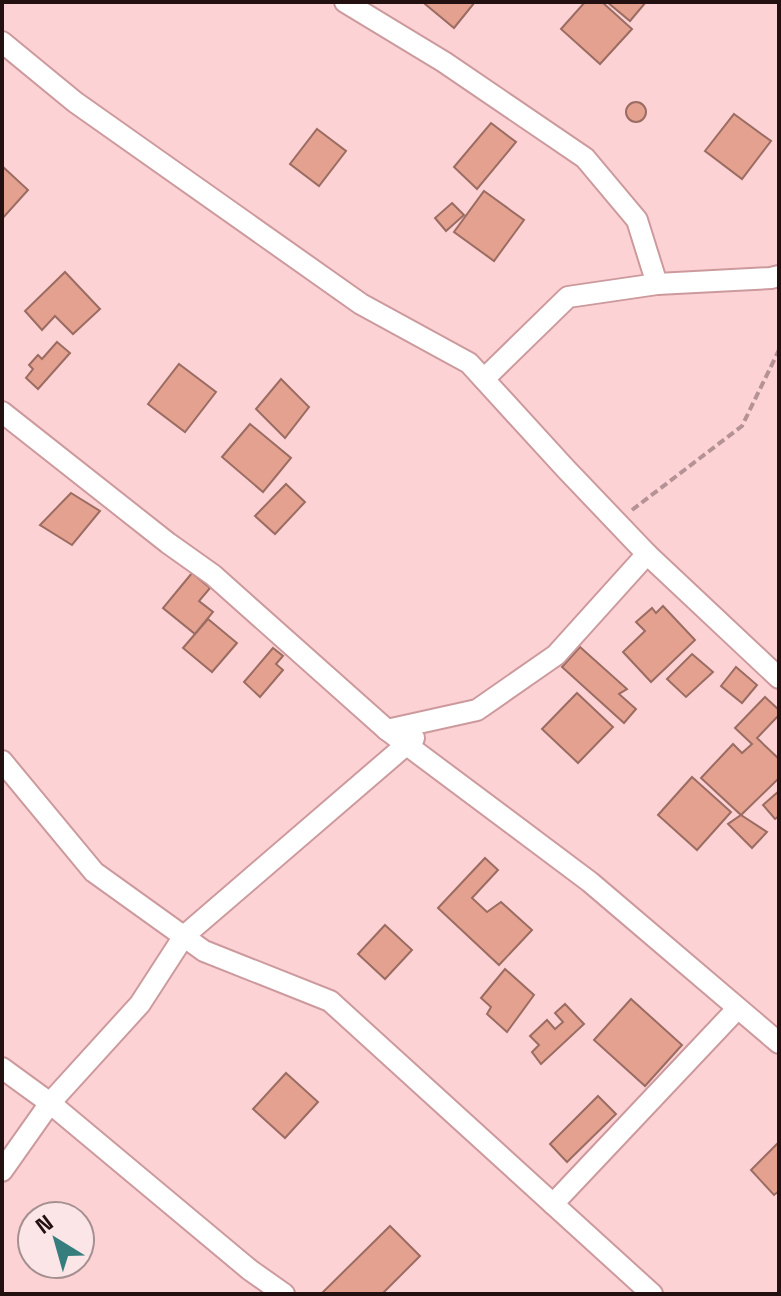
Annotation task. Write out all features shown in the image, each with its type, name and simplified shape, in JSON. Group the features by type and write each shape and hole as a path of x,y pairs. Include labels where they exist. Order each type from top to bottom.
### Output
{"street":[{"path":"345,2 444,62 585,158 637,220 657,284"},
{"path":"2,42 75,102 344,293 469,363 647,554 779,678"},
{"path":"484,379 568,297 657,284 779,276"},
{"path":"2,412 213,575 387,730 590,882 779,1043"},
{"path":"387,730 477,710 556,655 647,554"},
{"path":"2,1171 50,1103 140,1004 184,936 435,720"},
{"path":"2,761 94,872 204,951 330,1001 652,1294"},
{"path":"553,1204 737,1009"},
{"path":"2,1068 50,1103 250,1270 284,1294"}],"path":[{"path":"617,521 742,426 779,350"}],"building":[{"path":"426,2 475,2 454,28"},
{"path":"585,2 602,2 632,29 600,64 561,29"},
{"path":"607,2 646,2 630,21"},
{"path":"632,102 640,102 646,112 640,122 632,122 626,116 626,108"},
{"path":"734,114 771,141 742,179 705,151"},
{"path":"491,123 516,142 477,189 454,167"},
{"path":"317,129 346,151 319,186 290,164"},
{"path":"2,166 28,190 2,219"},
{"path":"484,191 524,220 494,261 454,232"},
{"path":"452,203 464,215 446,231 435,218"},
{"path":"65,272 100,309 73,334 55,316 42,330 25,311"},
{"path":"57,342 70,353 38,389 26,378 33,369 29,365 38,355 42,359"},
{"path":"179,364 216,392 185,432 148,404"},
{"path":"281,379 309,407 285,438 256,409"},
{"path":"250,424 291,458 263,492 222,457"},
{"path":"286,484 305,502 275,534 255,516"},
{"path":"71,493 100,511 72,545 40,525"},
{"path":"192,573 210,588 199,601 213,612 195,634 163,608"},
{"path":"663,606 695,640 651,682 623,652 645,631 636,622 652,608 656,613"},
{"path":"208,619 237,643 212,672 183,648"},
{"path":"580,647 627,689 619,694 636,709 624,723 562,667"},
{"path":"273,648 283,656 276,664 283,670 260,697 244,682"},
{"path":"692,654 713,672 686,697 667,679"},
{"path":"736,667 757,685 742,703 721,686"},
{"path":"577,693 613,727 578,763 542,729"},
{"path":"765,697 779,710 779,715 757,738 779,759 779,778 741,815 701,778 733,744 742,753 752,744 735,728"},
{"path":"692,777 731,812 697,850 658,815"},
{"path":"779,791 779,816 775,819 763,805"},
{"path":"741,815 767,832 752,848 728,824"},
{"path":"485,858 498,870 472,898 487,912 501,902 532,930 499,965 438,908"},
{"path":"385,925 412,950 385,979 358,954"},
{"path":"505,969 534,995 507,1032 487,1014 491,1007 481,998"},
{"path":"631,999 682,1045 645,1086 594,1040"},
{"path":"565,1004 584,1024 541,1064 532,1052 539,1045 530,1036 547,1020 555,1029 563,1022 555,1013"},
{"path":"286,1073 318,1102 285,1138 253,1109"},
{"path":"598,1096 616,1114 567,1162 550,1144"},
{"path":"779,1142 779,1191 774,1195 751,1170"},
{"path":"390,1226 420,1256 382,1294 321,1294"}]}
